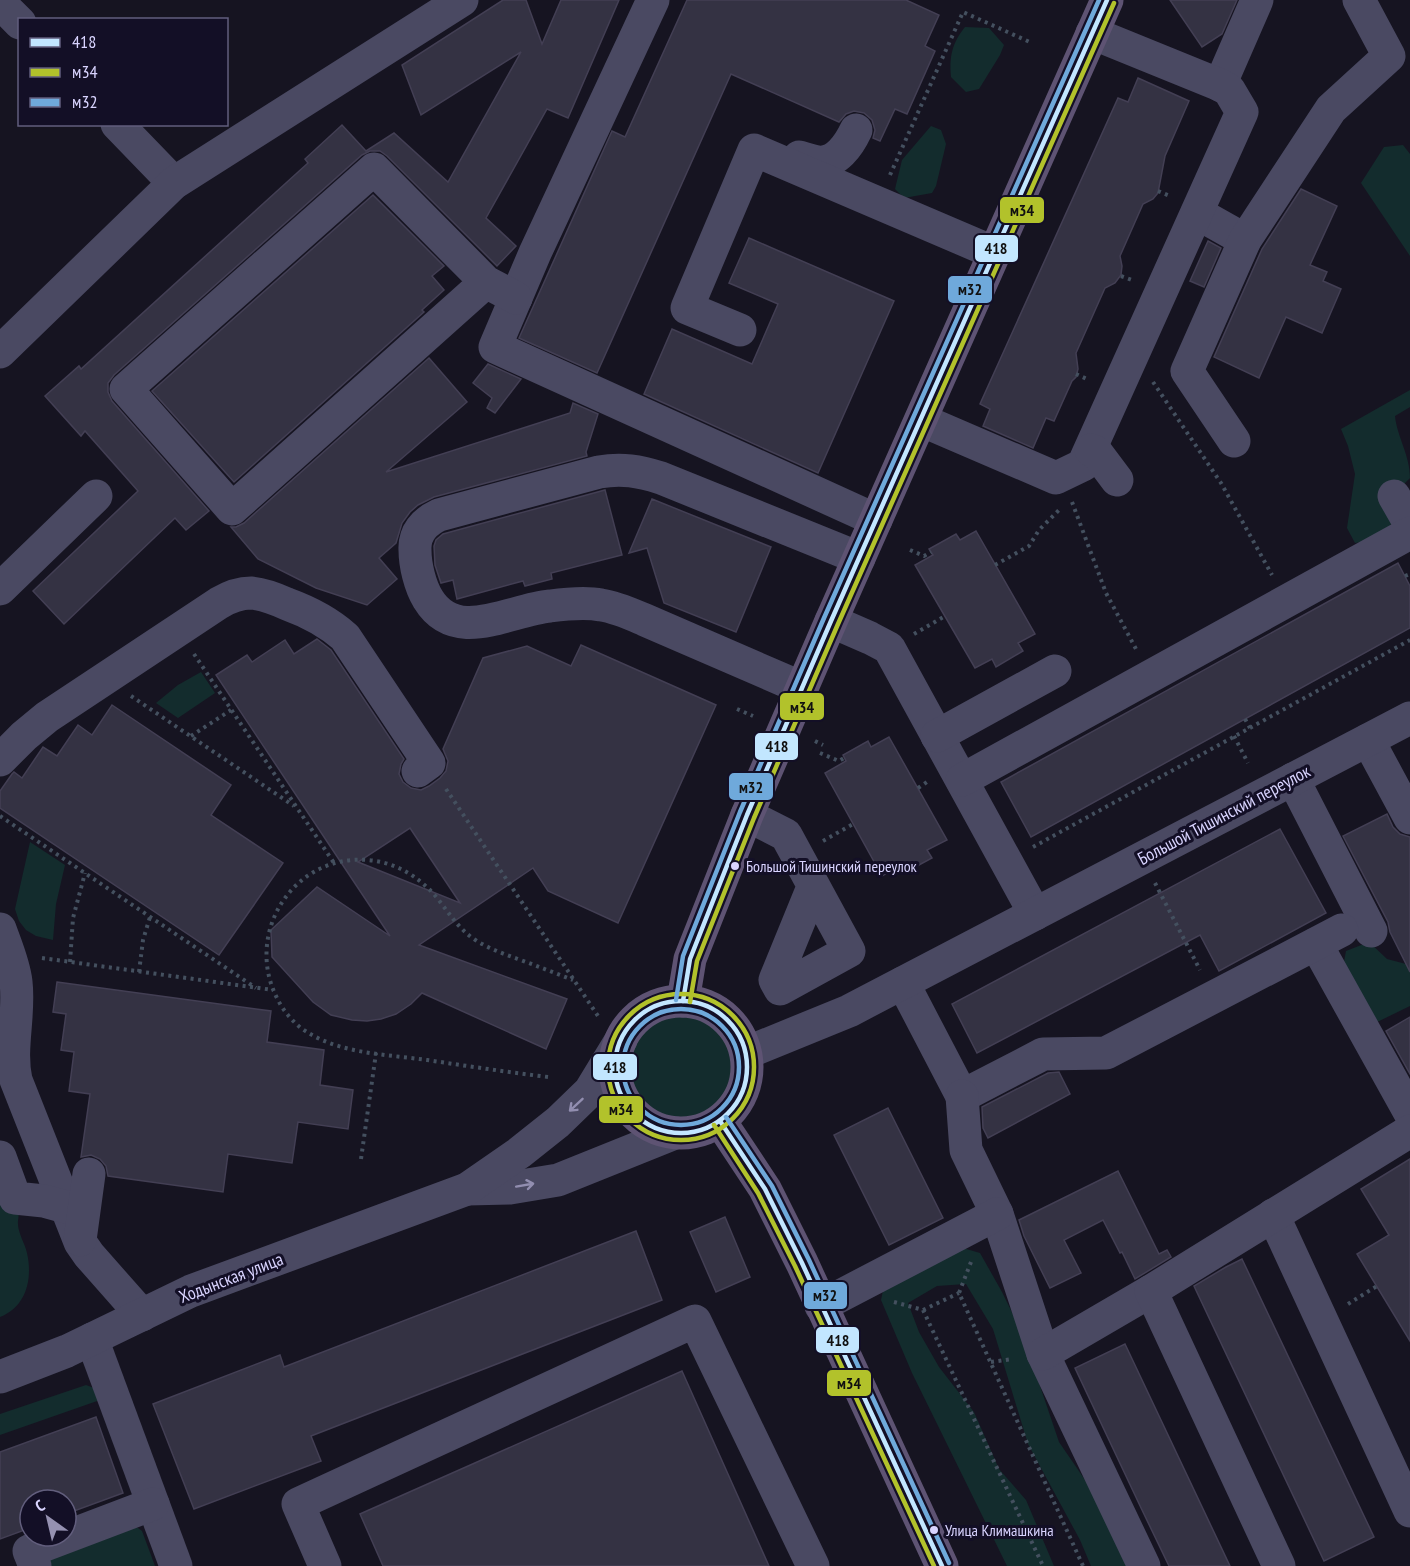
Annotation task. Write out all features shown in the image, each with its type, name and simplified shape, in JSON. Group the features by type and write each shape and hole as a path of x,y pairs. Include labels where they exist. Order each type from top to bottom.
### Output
{"main road":[{"path":"683,1001 690,959 747,815 1107,0"},
{"path":"683,1001 711,1008 733,1026 746,1053 747,1068 740,1098 720,1121 706,1129 691,1133 675,1133 658,1129 642,1120 629,1108 620,1092 615,1075 616,1057 621,1040 629,1026 640,1016 653,1007 683,1001"},
{"path":"720,1121 765,1189 802,1263 942,1566"}],"street":[{"path":"0,351 174,183 462,0"},
{"path":"653,0 535,253 495,347 876,520"},
{"path":"1220,85 1257,0"},
{"path":"1234,441 1187,371 1245,240 1331,109 1389,56 1359,0"},
{"path":"0,3 18,22"},
{"path":"921,420 1056,478 1083,465 1129,363 1183,205 1242,112 1229,90 1220,85 1092,33"},
{"path":"119,126 174,183"},
{"path":"794,168 799,157 820,162 839,156 851,141 856,130"},
{"path":"740,330 687,308 754,150 995,254"},
{"path":"486,282 232,509 126,389 374,169 486,282 516,298"},
{"path":"1183,205 1245,240"},
{"path":"1091,450 1096,452 1117,480"},
{"path":"802,688 622,610 600,604 547,606 479,622 462,623 445,617 433,607 424,592 415,557 415,542 419,531 428,520 439,515 615,469 661,478 859,558"},
{"path":"0,589 96,496"},
{"path":"1394,496 1410,524"},
{"path":"962,780 1410,533"},
{"path":"0,760 38,724 178,630 231,597 253,593 309,612 328,623 345,637 423,767"},
{"path":"831,621 889,648 1035,914"},
{"path":"937,736 1054,671"},
{"name":"Большой Тишинский переулок","path":"746,1053 849,1011 1410,718"},
{"path":"1368,740 1410,818"},
{"path":"1293,779 1343,935 1410,1113"},
{"path":"747,815 786,835 813,887"},
{"path":"962,1096 1043,1054 1106,1053 1214,997 1343,935"},
{"path":"4,941 16,982 17,1003 13,1058 16,1080 80,1242 142,1315"},
{"path":"903,983 962,1096 966,1150 1043,1354 1144,1566"},
{"name":"Ходынская улица","path":"0,1377 67,1351 191,1291 467,1189 519,1153 558,1122 590,1091 621,1040"},
{"path":"1043,1354 1151,1291 1410,1131"},
{"name":"Ходынская улица","path":"467,1189 510,1188 558,1180 675,1133"},
{"path":"0,1157 15,1198 66,1207"},
{"path":"80,1242 89,1174"},
{"path":"1273,1215 1410,1511"},
{"path":"822,1306 992,1217"},
{"path":"1151,1291 1279,1566"},
{"path":"325,1566 298,1504 695,1321 813,1566"},
{"path":"92,1339 176,1566"},
{"path":"35,1566 29,1551 153,1504"}],"path":[{"path":"877,203 963,12 1032,43"},
{"path":"1158,191 1183,205"},
{"path":"1121,276 1132,280"},
{"path":"1129,363 1146,371 1221,483 1286,601"},
{"path":"1076,374 1087,379"},
{"path":"995,564 1029,546 1039,530 1070,499 1106,593 1151,676"},
{"path":"910,550 924,556 931,552"},
{"path":"1405,576 1410,573"},
{"path":"178,630 334,863"},
{"path":"1023,852 1410,640"},
{"path":"105,679 296,807"},
{"path":"737,709 753,716"},
{"path":"191,736 231,710"},
{"path":"1245,719 1250,728"},
{"path":"1234,736 1248,763"},
{"path":"815,741 823,745"},
{"path":"820,753 839,761 844,758"},
{"path":"423,767 598,1016"},
{"path":"0,816 256,988"},
{"path":"1142,858 1214,997"},
{"path":"548,1077 360,1051 321,1041 299,1027 281,1007 273,990 266,957 268,931 279,906 295,886 316,870 341,861 368,860 394,866 417,878 437,897 460,928 478,942 573,980"},
{"path":"70,962 73,918 85,873"},
{"path":"139,972 142,946 150,916"},
{"path":"4,941 70,962 273,990"},
{"path":"362,1159 376,1053"},
{"path":"884,1300 923,1310 959,1293 992,1217"},
{"path":"959,1293 1083,1566"},
{"path":"923,1310 1043,1566"}],"green space":[{"path":"965,27 989,28 1004,45 979,89 966,92 951,77 950,70 954,45"},
{"path":"931,126 941,130 946,144 936,186 932,193 904,198 895,189 902,160"},
{"path":"1403,145 1410,154 1410,256 1361,183 1384,147"},
{"path":"1410,390 1410,407 1395,416 1408,462 1410,478 1390,498 1393,521 1381,539 1355,543 1347,528 1355,474 1341,429"},
{"path":"201,672 215,693 178,718 156,703 178,685"},
{"path":"30,842 65,865 56,904 53,940 36,936 26,930 19,921 15,909"},
{"path":"1369,942 1387,959 1406,964 1410,961 1410,1006 1371,1025 1342,973 1346,951"},
{"path":"682,1011 704,1016 722,1028 734,1046 739,1068 734,1090 722,1108 704,1120 682,1125 660,1120 642,1108 630,1090 625,1068 630,1046 642,1028 660,1016"},
{"path":"0,1175 27,1184 19,1212 18,1225 27,1253 29,1273 22,1299 9,1312 0,1317"},
{"path":"956,1246 980,1253 1002,1292 1031,1351 1059,1442 1094,1493 1134,1566 1091,1566 1080,1540 1028,1444 993,1329 966,1284 937,1286 908,1303 919,1332 939,1367 974,1412 999,1469 1026,1500 1054,1566 1007,1566 912,1373 881,1300 885,1281"},
{"path":"86,1385 94,1388 100,1400 0,1435 0,1414"},
{"path":"132,1526 142,1531 155,1566 45,1566 50,1556 78,1548 78,1546"}],"building":[{"path":"503,0 526,0 542,44 561,0 619,0 568,118 547,109 486,218 516,246 497,266 387,156 380,151 370,151 362,155 114,375 108,383 108,392 112,401 209,511 186,530 175,518 64,624 33,591 138,491 85,431 81,436 45,396 79,366 81,369 308,163 305,159 342,125 366,151 394,133 448,182 521,52 421,115 402,65"},
{"path":"687,0 906,0 939,15 925,46 935,51 907,114 895,109 880,141 873,138 875,130 872,120 864,113 854,111 846,114 839,122 731,74 597,373 519,338 612,131 625,137"},
{"path":"1170,0 1237,0 1222,34 1202,47"},
{"path":"1138,78 1189,101 1165,156 1158,193 1153,199 1143,204 1120,256 1121,275 1115,283 1105,288 1076,353 1078,369 1076,377 1054,421 1046,418 1033,448 983,426 990,409 980,404 1118,98 1128,102"},
{"path":"1301,189 1337,206 1310,265 1327,272 1323,281 1341,289 1322,333 1286,317 1259,378 1214,357 1262,249"},
{"path":"373,195 444,266 432,276 444,290 422,310 424,312 234,482 152,391"},
{"path":"749,238 894,301 818,473 644,394 672,329 752,364 778,304 729,283"},
{"path":"1208,241 1221,248 1204,287 1190,281"},
{"path":"429,358 467,402 386,472 570,413 573,403 598,414 586,452 587,456 434,497 418,505 402,523 396,543 379,558 397,579 367,605 316,588 258,559 231,527 244,523"},
{"path":"488,364 521,379 495,413 487,408 492,398 473,383"},
{"path":"605,490 622,555 551,573 552,579 525,586 523,581 457,599 453,580 441,583 435,565 434,546 436,540 443,534"},
{"path":"652,499 771,547 736,632 664,603 647,548 629,553"},
{"path":"976,531 1035,634 1018,643 1023,651 996,667 992,659 975,668 915,565 933,555 929,549 956,534 960,540"},
{"path":"1398,563 1410,586 1410,628 1031,837 1001,782"},
{"path":"317,639 331,650 404,759 399,774 403,782 411,788 421,790 440,778 446,771 448,761 443,749 483,658 527,646 571,666 581,645 716,705 618,923 548,891 533,868 419,945 567,999 546,1049 422,993 396,1014 381,1019 352,1020 331,1015 313,1002 272,957 271,930 317,887 390,936 216,675 247,655 252,662 285,640 294,654","holes":["410,828 460,903 358,862"]},
{"path":"112,705 231,785 211,815 283,863 219,955 0,808 0,791 14,772 22,778 43,747 57,756 78,725 92,735"},
{"path":"889,737 947,840 927,850 932,858 908,871 904,863 882,876 825,773 846,761 843,755 868,741 871,747"},
{"path":"1387,814 1393,827 1400,834 1410,837 1410,972 1390,932 1388,922 1343,836"},
{"path":"1280,829 1326,913 1219,971 1200,935 977,1053 952,1004"},
{"path":"57,982 271,1011 267,1042 324,1050 320,1085 353,1090 348,1129 298,1122 292,1163 228,1154 223,1192 108,1176 106,1166 100,1159 91,1155 81,1157 90,1094 69,1091 74,1052 61,1050 66,1014 53,1012"},
{"path":"1410,1017 1410,1074 1386,1031"},
{"path":"1059,1072 1070,1094 988,1138 983,1128 982,1107 1048,1073"},
{"path":"888,1108 943,1218 889,1245 834,1135"},
{"path":"1410,1159 1410,1341 1357,1254 1389,1235 1361,1189"},
{"path":"1118,1171 1159,1254 1167,1250 1171,1257 1135,1279 1103,1220 1064,1240 1081,1273 1050,1288 1024,1236 1019,1220"},
{"path":"725,1217 750,1277 716,1292 690,1232"},
{"path":"636,1231 662,1300 311,1436 321,1461 194,1509 153,1404 280,1355 284,1367"},
{"path":"1242,1259 1374,1537 1324,1561 1194,1286"},
{"path":"1125,1344 1230,1566 1169,1566 1142,1510 1075,1368"},
{"path":"682,1371 769,1566 383,1566 360,1514"},
{"path":"96,1417 123,1493 78,1510 78,1488 18,1488 18,1532 0,1539 0,1452"}],"transit line":[{"name":"м32","path":"676,1000 683,956 740,812 1099,0"},
{"name":"418","path":"683,1001 690,959 747,815 1107,0"},
{"name":"м34","path":"690,1002 697,961 754,818 1114,3"},
{"name":"м34","path":"681,994 709,999 733,1015 749,1039 754,1067 749,1095 733,1119 709,1135 681,1140 653,1135 629,1119 613,1095 608,1067 613,1039 629,1015 653,999 681,994"},
{"name":"418","path":"681,1001 706,1006 718,1012 736,1030 742,1042 747,1067 742,1092 736,1104 718,1122 706,1128 681,1133 656,1128 644,1122 626,1104 620,1092 615,1067 620,1042 626,1030 644,1012 656,1006 681,1001"},
{"name":"м32","path":"681,1009 703,1013 722,1026 735,1045 739,1067 735,1089 722,1108 703,1121 681,1125 659,1121 640,1108 627,1089 623,1067 627,1045 640,1026 659,1013 681,1009"},
{"name":"м32","path":"726,1117 772,1186 809,1260 949,1563"},
{"name":"418","path":"720,1121 765,1189 802,1263 942,1566"},
{"name":"м34","path":"714,1125 758,1193 795,1266 934,1566"}],"place":[{"name":"Большой Тишинский переулок","path":"735,866"},
{"name":"Улица Климашкина","path":"934,1530"}]}
